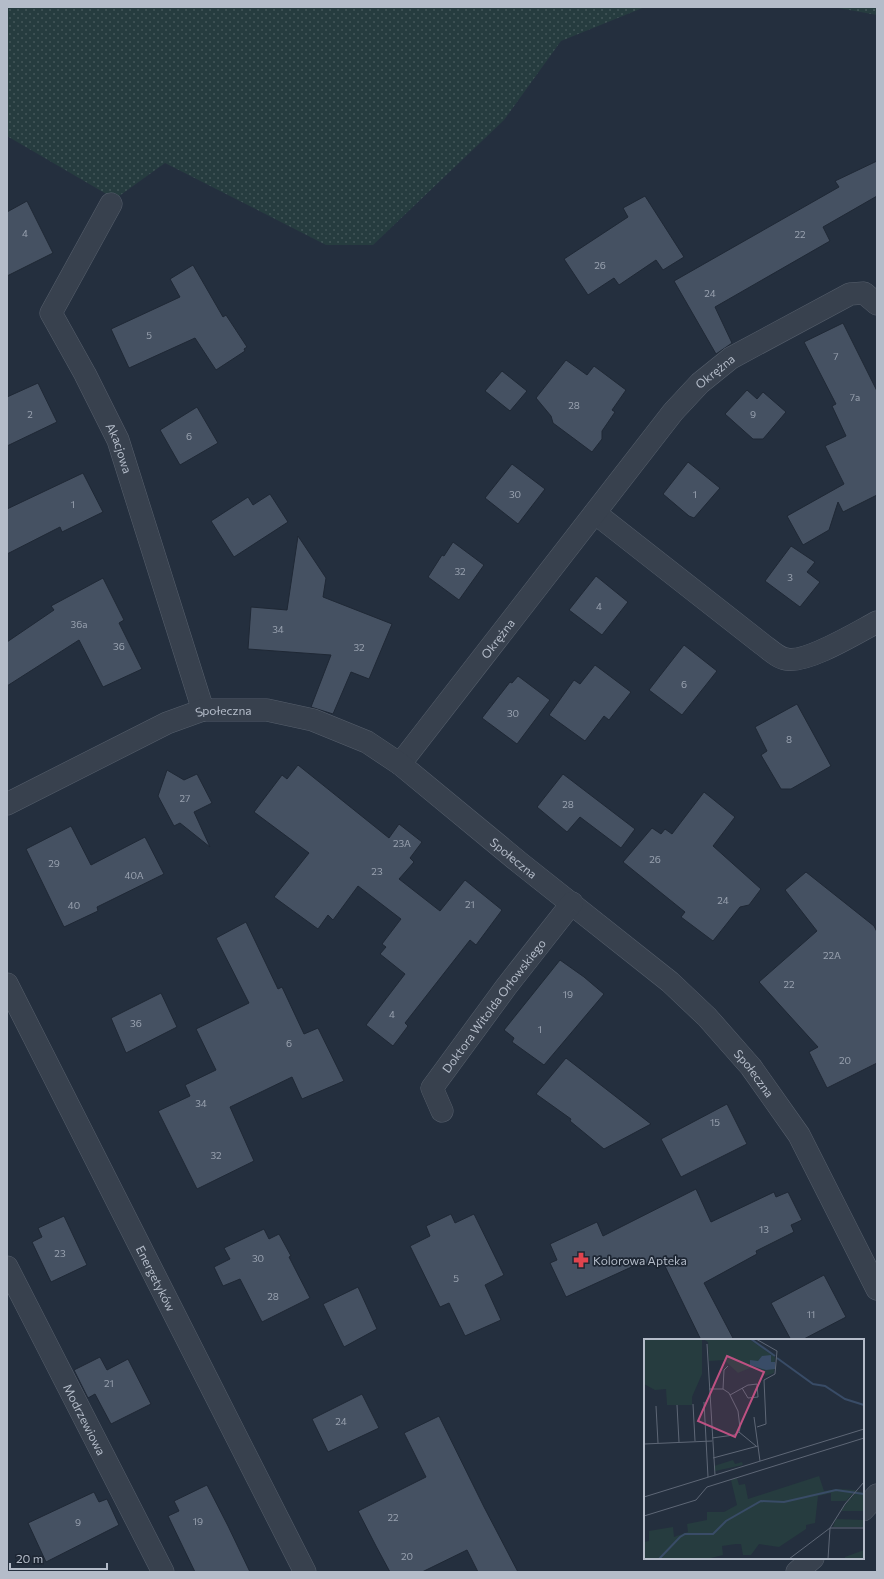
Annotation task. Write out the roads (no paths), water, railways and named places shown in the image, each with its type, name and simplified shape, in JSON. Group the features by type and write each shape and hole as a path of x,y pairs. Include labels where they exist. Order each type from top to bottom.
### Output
{"street":[{"name":"Akacjowa","path":"111,204 51,313 85,374 118,440 203,710"},
{"name":"Okrężna","path":"400,764 673,412 700,383 731,358 850,294 864,293 877,304"},
{"path":"595,513 762,644 785,660 798,659 816,653 877,622"},
{"name":"Społeczna","path":"7,804 167,723 203,710 268,710 313,720 367,742 400,764 520,863 670,982 707,1017 751,1067 799,1135 877,1289"},
{"name":"Doktora Witolda Orłowskiego","path":"442,1111 432,1088 450,1060 572,903"},
{"name":"Energetyków","path":"7,984 305,1572"},
{"name":"Modrzewiowa","path":"7,1267 162,1572"},
{"path":"864,1509 877,1495"},
{"path":"797,1572 812,1559"}],"place":[{"name":"Kolorowa Apteka","path":"581,1260"}]}
